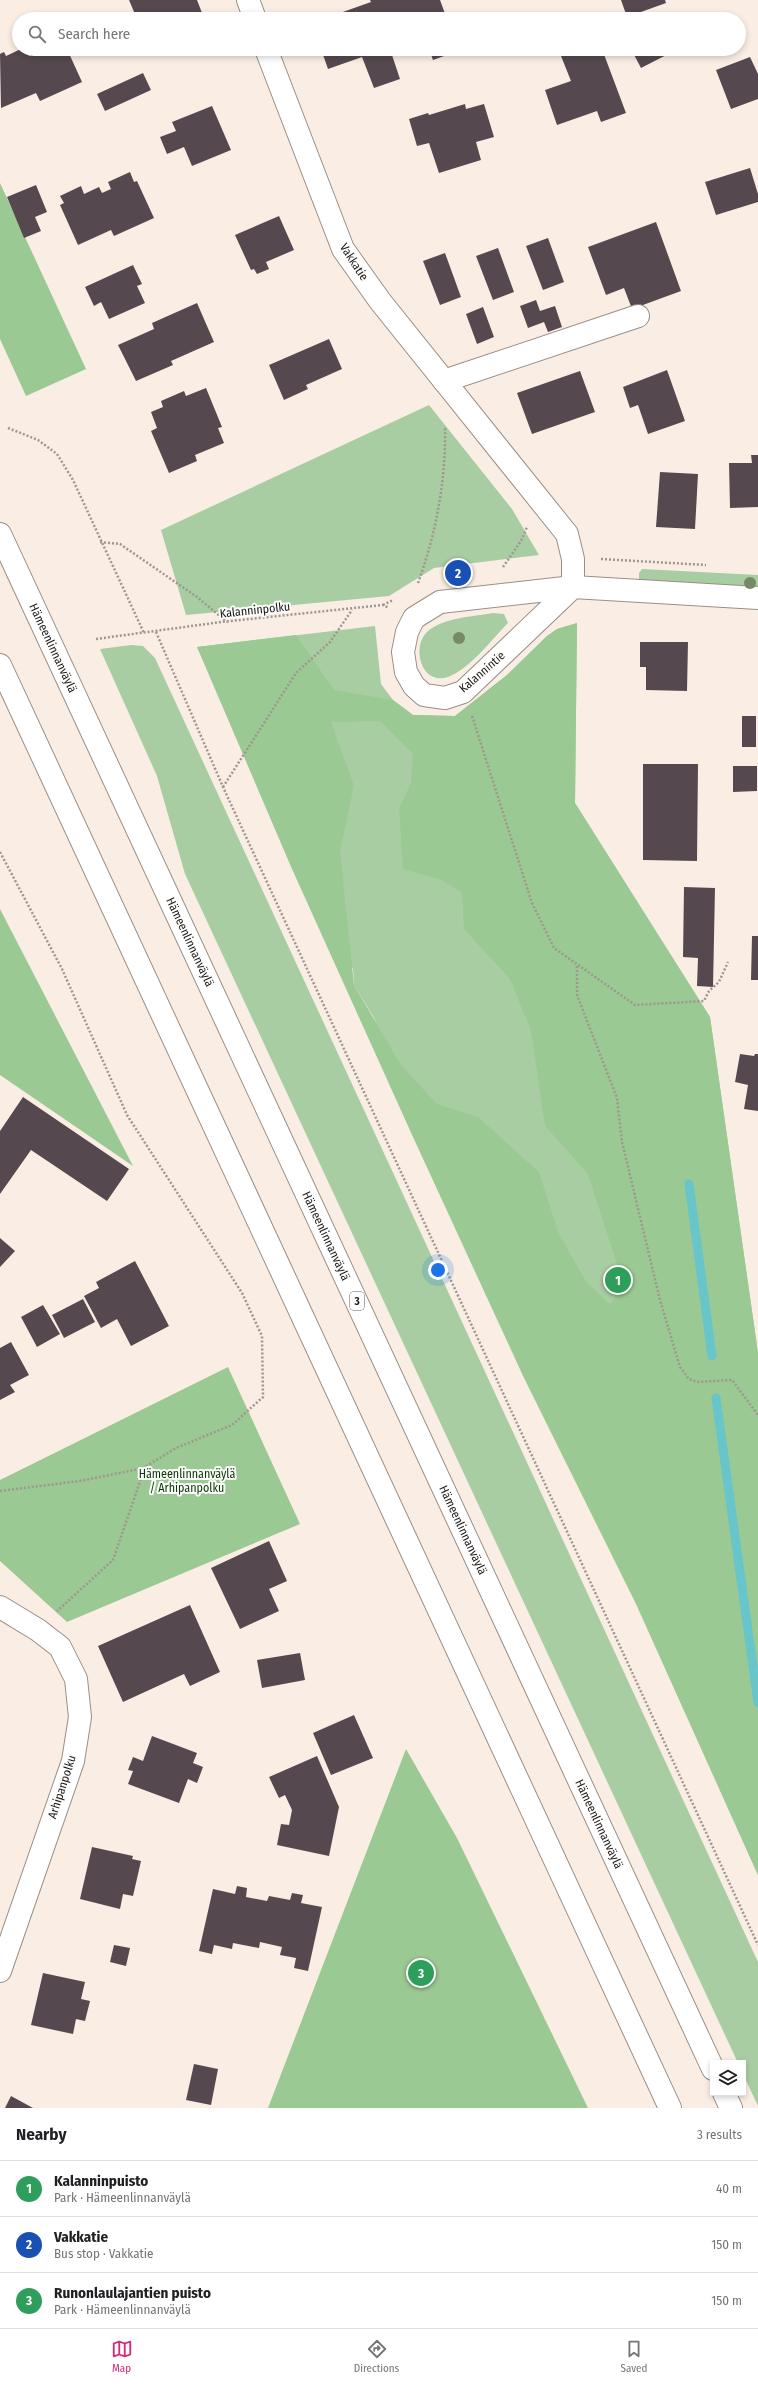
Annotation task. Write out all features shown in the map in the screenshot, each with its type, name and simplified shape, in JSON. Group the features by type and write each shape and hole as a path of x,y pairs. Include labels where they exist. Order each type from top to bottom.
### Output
{"main road":[{"path":"248,0 252,12"},
{"name":"Vakkatie","path":"269,56 343,249 380,302 567,534 573,559 573,587"},
{"path":"444,381 638,316"},
{"name":"Hämeenlinnanväylä","path":"0,534 710,2063"},
{"path":"414,618 440,602 573,587 758,598"},
{"name":"Kalannintie","path":"414,618 407,632 403,652 406,672 414,686 424,695 446,698 463,692 573,587"},
{"path":"0,665 670,2108"},
{"name":"Arhipanpolku","path":"0,1607 38,1630 60,1647 69,1662 76,1679 80,1717 73,1761 0,1971"},
{"path":"725,2096 731,2108"}],"path":[{"path":"417,587 430,552 437,515 445,424"},
{"path":"8,428 38,440 57,454 73,480 100,542 144,633"},
{"path":"502,567 521,541 538,498"},
{"path":"100,542 120,544 197,597 228,622"},
{"name":"Kalanninpolku","path":"96,639 228,622 352,610 383,605 414,618"},
{"path":"223,787 296,673 330,642 352,610"},
{"path":"156,632 223,787 758,1945"},
{"path":"463,692 477,730 532,903 554,948 577,966 635,1005 704,1001 709,991 719,982 728,962"},
{"path":"0,852 62,969 127,1115 242,1293 262,1336 263,1397 232,1425 176,1448 145,1467 80,1481 0,1491"},
{"path":"577,966 577,995 618,1098 622,1142 660,1300 680,1367 689,1379 697,1382 732,1380 758,1415"},
{"path":"38,1630 113,1560 145,1467"}],"green space":[{"path":"0,183 86,369 26,396 0,339"},
{"path":"429,405 512,509 539,555 434,568 389,596 186,615 161,530"},
{"path":"642,569 758,575 758,589 639,580 639,573"},
{"path":"493,613 504,614 508,623 470,663 461,670 444,678 436,678 424,669 419,654 422,638 427,632 450,620"},
{"path":"577,623 575,803 710,1017 758,1353 758,1875 374,1018 354,985 353,969 197,647 375,626 381,684 393,700 413,715 455,716 507,675 547,636 557,629"},
{"path":"577,623 575,803 710,1017 758,1353 758,1875 636,1604 524,1378 413,1137 292,869 197,647 296,635 334,690 393,700 413,715 455,716 507,675 547,636 557,629","holes":["380,721 413,754 411,783 399,808 403,869 440,879 462,893 464,929 510,979 531,1031 545,1126 588,1174 624,1286 610,1304 586,1282 558,1232 539,1172 478,1117 437,1104 401,1065 354,985 340,851 354,786 331,722"]},
{"path":"131,645 143,646 155,658 758,1962 758,2106 746,2080 746,2060 737,2060 185,874 157,776 100,649"},
{"path":"0,909 133,1166 0,1075"},
{"name":"Hämeenlinnanväylä / Arhipanpolku","path":"228,1367 300,1524 67,1622 0,1561 0,1480"},
{"path":"406,1749 457,1838 588,2108 268,2108"}],"building":[{"path":"129,0 197,0 202,12 134,12"},
{"path":"370,0 440,0 444,12 343,12 371,2"},
{"path":"621,0 665,0 666,3 641,12 625,12"},
{"path":"4,52 6,56 12,53 12,56 70,56 82,82 40,101 36,93 1,108 0,54"},
{"path":"323,56 392,56 400,79 374,88 362,57 328,69"},
{"path":"432,56 444,56 433,60"},
{"path":"561,56 605,56 626,113 601,122 597,111 557,125 545,90 571,81"},
{"path":"635,56 664,56 641,68"},
{"path":"750,57 758,74 758,99 731,109 716,70"},
{"path":"143,73 151,90 105,111 97,94"},
{"path":"465,104 466,109 484,104 494,137 476,142 481,160 439,173 429,143 417,146 409,119 428,113 429,115"},
{"path":"212,106 231,150 192,166 184,147 167,154 160,137 176,131 172,122"},
{"path":"750,168 758,194 758,202 716,215 705,182"},
{"path":"130,172 134,182 137,181 154,218 114,236 111,230 78,245 60,205 64,203 60,196 81,186 84,194 99,187 102,193 111,189 108,182"},
{"path":"36,185 47,212 35,217 41,231 24,238 7,197"},
{"path":"279,216 294,250 266,262 269,269 257,274 254,269 251,270 235,235"},
{"path":"656,222 681,291 632,309 624,288 606,295 588,247"},
{"path":"548,238 564,282 543,290 526,246"},
{"path":"498,248 514,292 493,300 476,256"},
{"path":"445,253 461,297 440,305 423,261"},
{"path":"133,265 142,284 137,286 145,303 109,319 101,302 94,306 85,287"},
{"path":"536,300 540,311 555,306 562,327 548,332 544,322 528,328 520,306"},
{"path":"197,303 214,342 171,361 173,365 136,381 118,345 154,329 152,323"},
{"path":"483,307 494,337 477,344 466,314"},
{"path":"329,339 342,369 306,385 308,389 284,400 269,365"},
{"path":"667,370 685,421 648,434 638,405 630,408 623,387"},
{"path":"580,371 595,412 532,434 517,393"},
{"path":"206,388 222,427 218,428 224,443 195,455 197,461 169,473 151,431 157,428 151,412 163,407 161,401 184,391 186,396"},
{"path":"751,455 758,455 758,507 730,508 729,463 752,463"},
{"path":"660,472 698,474 695,529 656,527"},
{"path":"640,642 688,642 687,691 646,690 646,667 640,667"},
{"path":"742,716 756,716 756,747 742,747"},
{"path":"643,764 698,764 697,861 643,860"},
{"path":"733,766 757,766 757,791 733,792"},
{"path":"684,887 715,888 713,987 697,986 698,958 683,957"},
{"path":"752,936 758,936 758,980 751,980"},
{"path":"740,1054 754,1056 755,1054 758,1054 758,1111 744,1109 748,1085 735,1082"},
{"path":"23,1097 129,1169 107,1201 31,1150 0,1194 0,1131"},
{"path":"0,1238 15,1251 0,1267"},
{"path":"135,1261 169,1326 131,1346 117,1319 101,1328 84,1296 99,1288 96,1282"},
{"path":"83,1299 95,1322 64,1338 52,1315"},
{"path":"43,1305 60,1334 37,1347 21,1317"},
{"path":"11,1342 29,1375 10,1385 15,1392 0,1400 0,1348"},
{"path":"269,1541 287,1581 269,1589 279,1611 240,1629 211,1568"},
{"path":"190,1605 220,1672 190,1686 184,1674 123,1702 98,1646"},
{"path":"300,1653 305,1680 262,1688 257,1660"},
{"path":"354,1715 373,1758 331,1775 313,1733"},
{"path":"152,1736 197,1753 193,1763 203,1767 197,1783 188,1779 179,1803 128,1784 133,1771 128,1770 133,1757 143,1761"},
{"path":"317,1756 339,1807 329,1856 277,1845 281,1824 289,1825 292,1810 285,1795 279,1798 269,1777"},
{"path":"92,1847 133,1856 132,1859 141,1861 133,1896 123,1894 120,1909 80,1899"},
{"path":"237,1886 247,1888 246,1897 267,1901 269,1896 290,1900 292,1893 303,1895 301,1903 322,1907 308,1971 294,1968 296,1958 280,1955 282,1947 260,1942 259,1948 233,1943 232,1949 214,1945 212,1954 199,1951 213,1889 235,1894"},
{"path":"114,1945 130,1948 126,1966 110,1962"},
{"path":"43,1973 85,1982 81,1999 90,2001 85,2021 76,2019 73,2034 31,2025"},
{"path":"194,2064 218,2069 211,2105 186,2100"},
{"path":"11,2096 33,2108 5,2108"}],"waterway":[{"path":"689,1184 712,1356"},
{"path":"716,1398 758,1703"}],"place":[{"name":"Vakkatie","path":"458,573"},
{"name":"Kalanninpuisto","path":"618,1280"},
{"name":"Runonlaulajantien puisto","path":"421,1973"}]}
